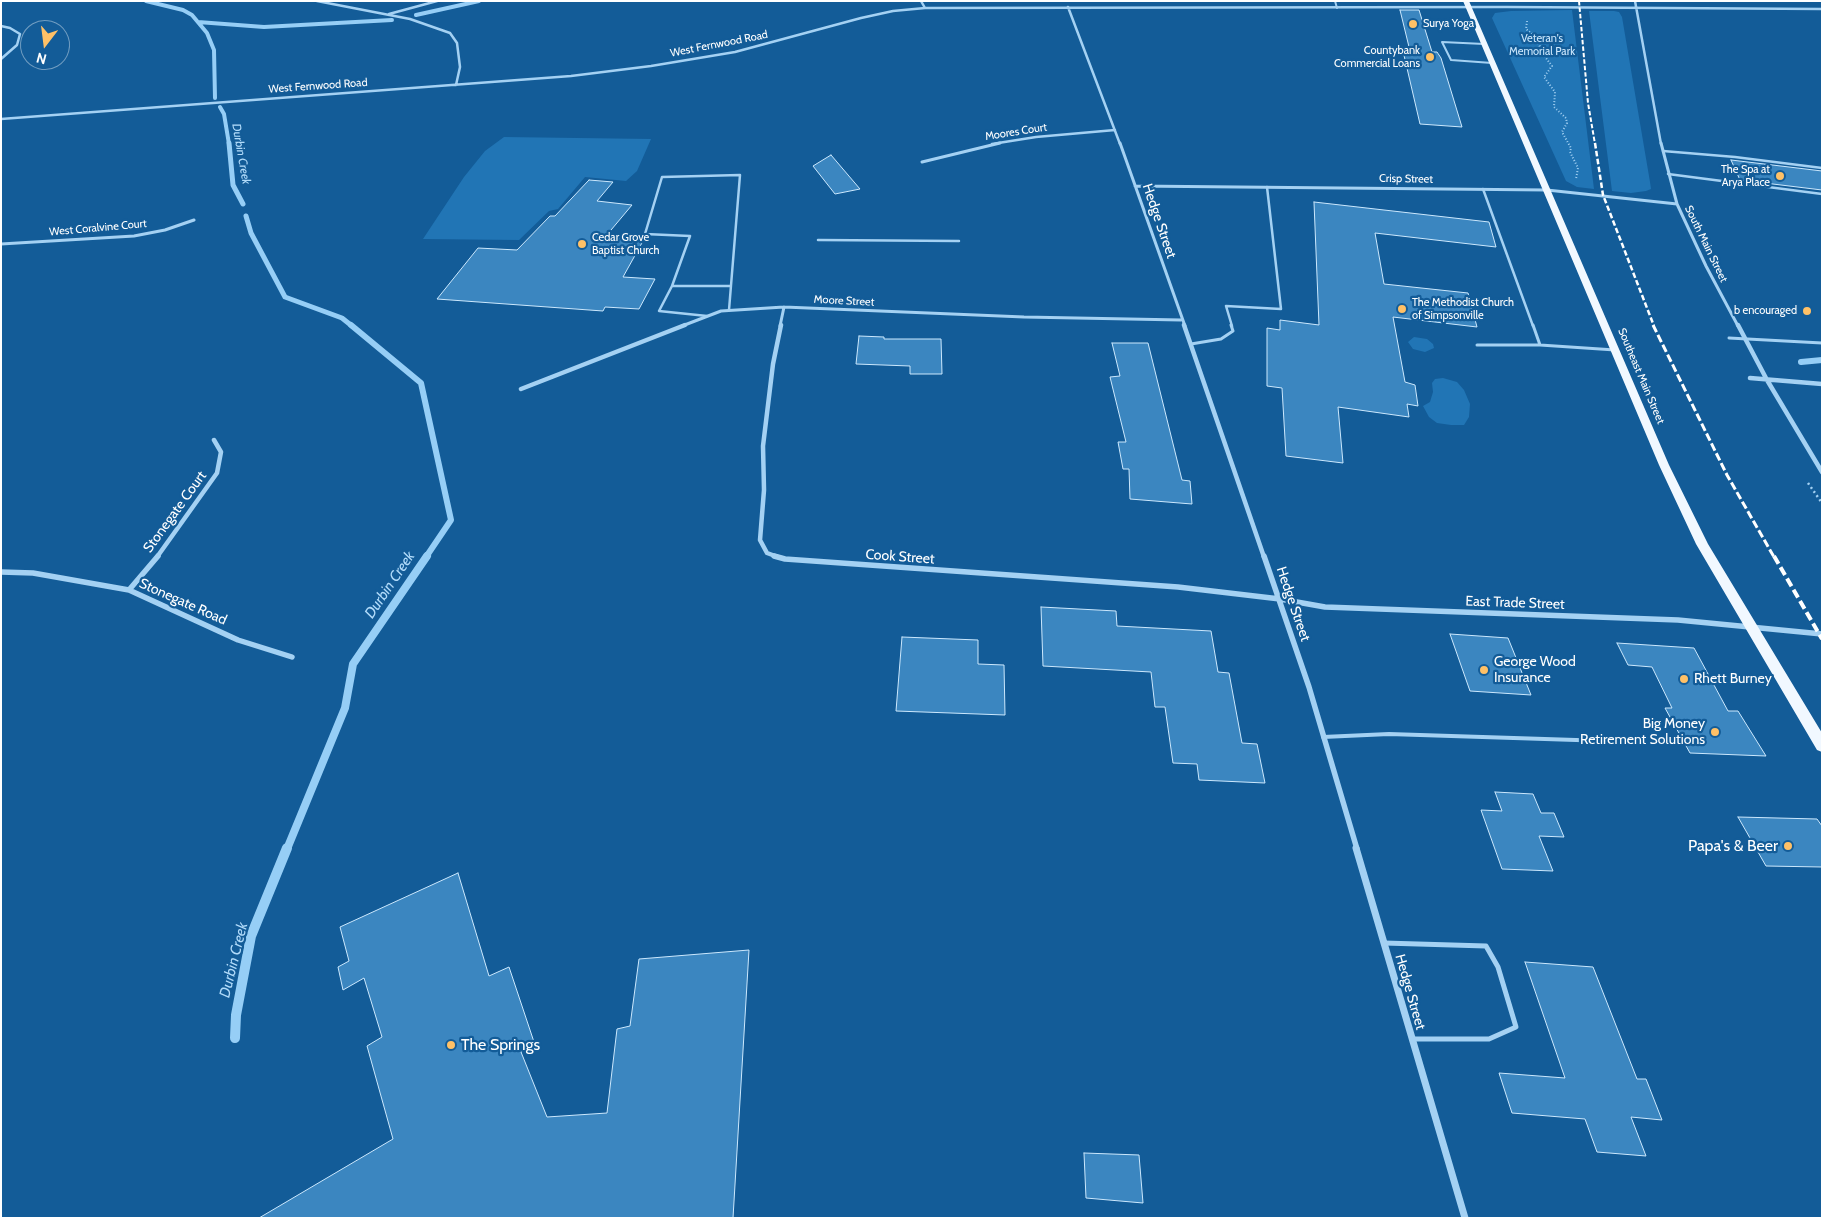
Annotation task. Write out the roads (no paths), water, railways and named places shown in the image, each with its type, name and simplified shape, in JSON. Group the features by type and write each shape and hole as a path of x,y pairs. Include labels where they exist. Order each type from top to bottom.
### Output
{"main road":[{"name":"Southeast Main Street","path":"1467,4 1664,465 1702,544 1822,746"}],"street":[{"path":"317,1 387,14 436,27 450,34 455,39 460,67 456,85"},
{"path":"387,14 437,1"},
{"path":"921,1 925,8"},
{"path":"1209,1 1210,8"},
{"name":"South Main Street","path":"1635,1 1663,151 1676,204 1706,266 1767,380 1822,472"},
{"name":"West Fernwood Road","path":"1,120 571,76 714,56 861,18 925,8 1337,8 1467,4 1542,8 1822,10"},
{"name":"Hedge Street","path":"1068,7 1115,130 1280,599 1324,737 1464,1218"},
{"path":"1,26 10,28 20,34 20,40 1,59"},
{"name":"Moores Court","path":"922,162 963,150 1036,137 1115,130"},
{"name":"Crisp Street","path":"1135,186 1547,190 1676,204"},
{"name":"West Coralvine Court","path":"1,244 134,236 165,230 194,220"},
{"name":"Moore Street","path":"521,389 707,316 729,310 784,307 1015,317 1181,320"},
{"name":"Cook Street","path":"784,307 773,364 764,446 764,490 760,540 767,553 785,560 1178,587 1280,599"},
{"path":"1750,378 1822,384"},
{"name":"Stonegate Court","path":"129,590 160,555 217,473 221,452 214,440"},
{"name":"Stonegate Road","path":"1,572 33,573 129,590 238,640 292,657"},
{"name":"East Trade Street","path":"1280,599 1325,607 1678,620 1822,634"}],"lane":[{"path":"1335,1 1337,8"},
{"path":"1484,44 1442,42 1451,60 1492,63"},
{"path":"1663,151 1822,168"},
{"path":"1668,174 1822,194"},
{"path":"707,316 659,311 672,286 690,236 645,234 662,177 740,175 729,310"},
{"path":"1191,344 1221,339 1233,331 1226,306 1281,309 1271,233 1271,210 1266,186"},
{"path":"1483,189 1540,345"},
{"path":"818,240 959,241"},
{"path":"672,286 732,286"},
{"path":"1729,338 1822,343"},
{"path":"1477,345 1540,345 1615,350"},
{"path":"1324,737 1389,734 1607,741"},
{"path":"1384,943 1486,946 1498,967 1516,1027 1489,1040 1412,1038"}],"waterway":[{"name":"Durbin Creek","path":"146,1 183,10 192,15 207,33 214,50 215,98"},
{"path":"416,15 479,1"},
{"path":"198,22 264,27 392,20"},
{"name":"Durbin Creek","path":"220,107 224,114 229,144"},
{"name":"Durbin Creek","path":"229,143 233,185 243,204"},
{"name":"Durbin Creek","path":"246,216 251,233 285,297 342,318 352,326"},
{"name":"Durbin Creek","path":"351,325 421,383 451,520 426,557"},
{"path":"1801,362 1822,360"},
{"name":"Durbin Creek","path":"287,849 345,708 353,664 427,556"},
{"name":"Durbin Creek","path":"235,1038 236,1015 251,936 287,848"}],"railway":[{"path":"1579,1 1588,103 1595,144"},
{"path":"1595,143 1603,195 1654,326"},
{"path":"1653,325 1727,475 1774,557"},
{"path":"1774,556 1822,639"}],"place":[{"name":"Surya Yoga","path":"1413,24"},
{"name":"Countybank Commercial Loans","path":"1430,57"},
{"name":"The Spa at Arya Place","path":"1780,176"},
{"name":"Cedar Grove Baptist Church","path":"582,244"},
{"name":"The Methodist Church of Simpsonville","path":"1402,309"},
{"name":"b encouraged","path":"1807,311"},
{"name":"George Wood Insurance","path":"1484,670"},
{"name":"Rhett Burney","path":"1684,679"},
{"name":"Big Money Retirement Solutions","path":"1715,732"},
{"name":"Papa's & Beer","path":"1788,846"},
{"name":"The Springs","path":"451,1045"}],"park label":[{"name":"Veteran's Memorial Park","path":"1542,45"}]}
